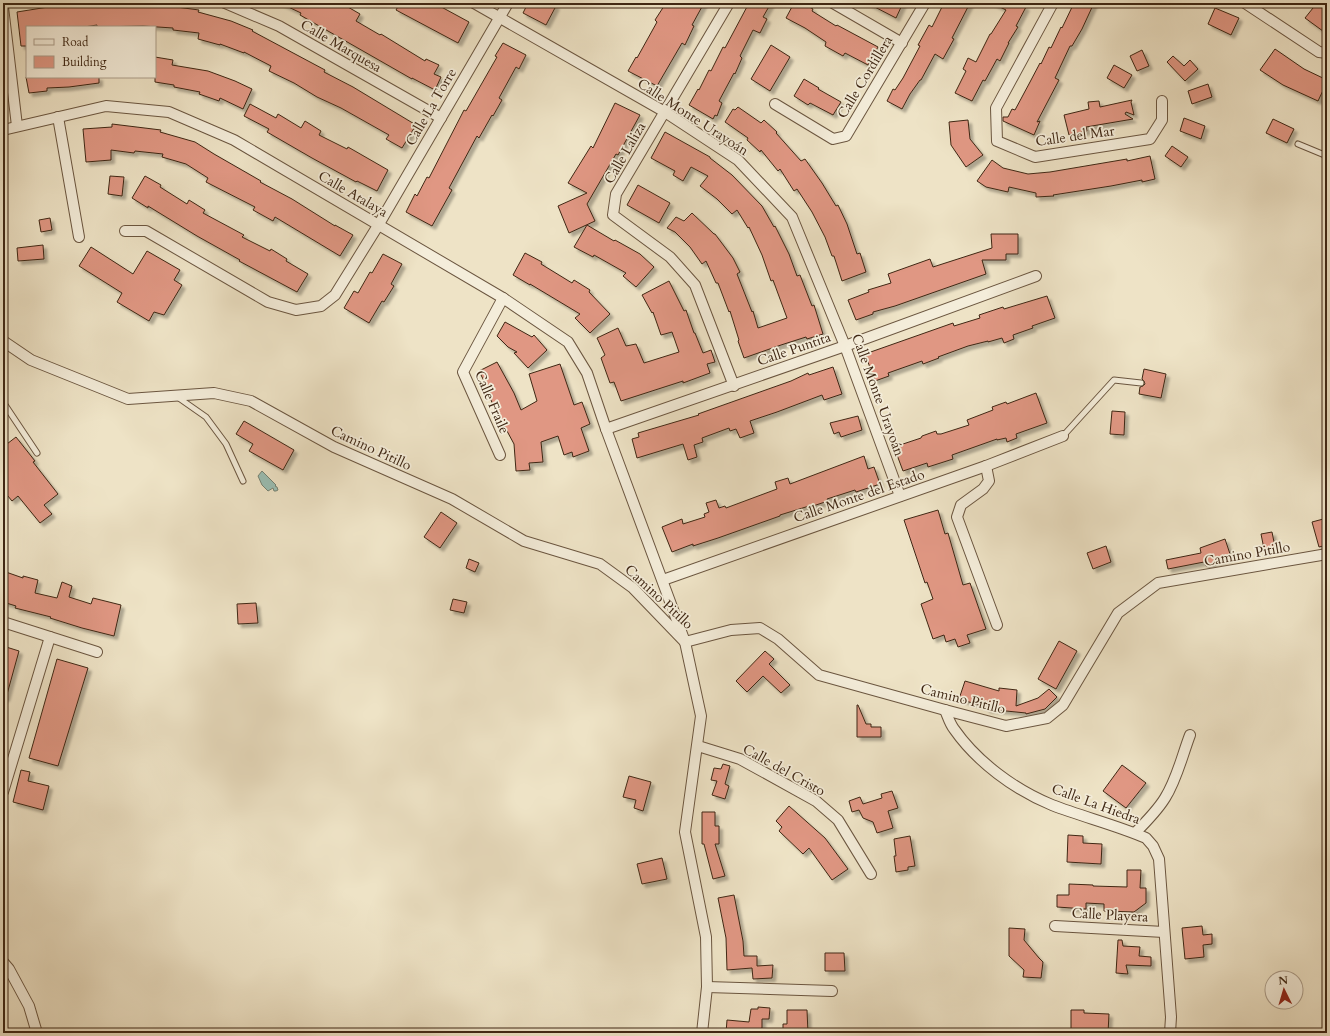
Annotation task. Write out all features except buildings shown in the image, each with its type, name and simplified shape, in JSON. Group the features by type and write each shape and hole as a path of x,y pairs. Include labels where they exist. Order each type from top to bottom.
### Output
{"street":[{"name":"Calle Marquesa","path":"225,3 279,26 441,118"},
{"name":"Calle Monte Urayoán","path":"474,3 665,112 738,160 792,217 845,346 900,496"},
{"name":"Calle La Torre","path":"125,231 146,231 268,302 296,310 321,306 335,295 379,224 508,3"},
{"name":"Calle Laliza","path":"729,3 616,194 613,215 670,257 695,285 734,386"},
{"path":"833,3 902,43"},
{"name":"Calle Cordillera","path":"775,104 833,139 846,136 925,3"},
{"name":"Calle del Mar","path":"1053,3 996,108 997,141 1035,157 1150,139 1162,120 1162,101"},
{"path":"1245,3 1319,52 1327,53"},
{"path":"3,7 16,126 3,130"},
{"name":"Calle Atalaya","path":"16,126 106,106 169,112 234,140 503,298 568,342 587,373 606,429 663,580 685,642 701,716 685,832 706,936 707,987 702,1033"},
{"path":"58,117 79,237"},
{"name":"Calle Puntita","path":"606,429 734,386 1036,276"},
{"name":"Calle Fraile","path":"500,455 463,372 503,298"},
{"name":"Camino Pitillo","path":"3,341 31,360 128,399 214,393 251,401 334,448 452,499 524,541 600,564 633,588 685,642 731,630 760,628 778,639 818,675 1006,726 1047,718 1063,705 1118,613 1158,583 1327,554"},
{"name":"Calle Monte del Estado","path":"663,580 986,466 1063,436"},
{"path":"986,466 989,481 983,489 960,505 958,517 997,626"},
{"path":"3,622 97,652"},
{"path":"3,792 50,637"},
{"name":"Calle La Hiedra","path":"945,710 953,728 972,752 995,772 1020,788 1050,804 1135,833 1146,838 1153,846 1159,858 1171,1017 1170,1033"},
{"path":"1135,833 1166,797 1174,780 1190,735"},
{"name":"Calle del Cristo","path":"698,746 740,759 816,802 838,820 871,874"},
{"name":"Calle Playera","path":"1055,926 1164,932"},
{"path":"3,962 9,969 30,1006 37,1033"},
{"path":"707,987 832,991"}],"lane":[{"path":"1298,144 1327,156"},
{"path":"1063,436 1114,380 1141,383"},
{"path":"175,396 206,417 226,444 243,480"},
{"path":"3,402 37,453"}],"water":[{"path":"262,471 276,485 275,486 278,490 274,491 273,488 268,491 262,485 258,476"}]}
